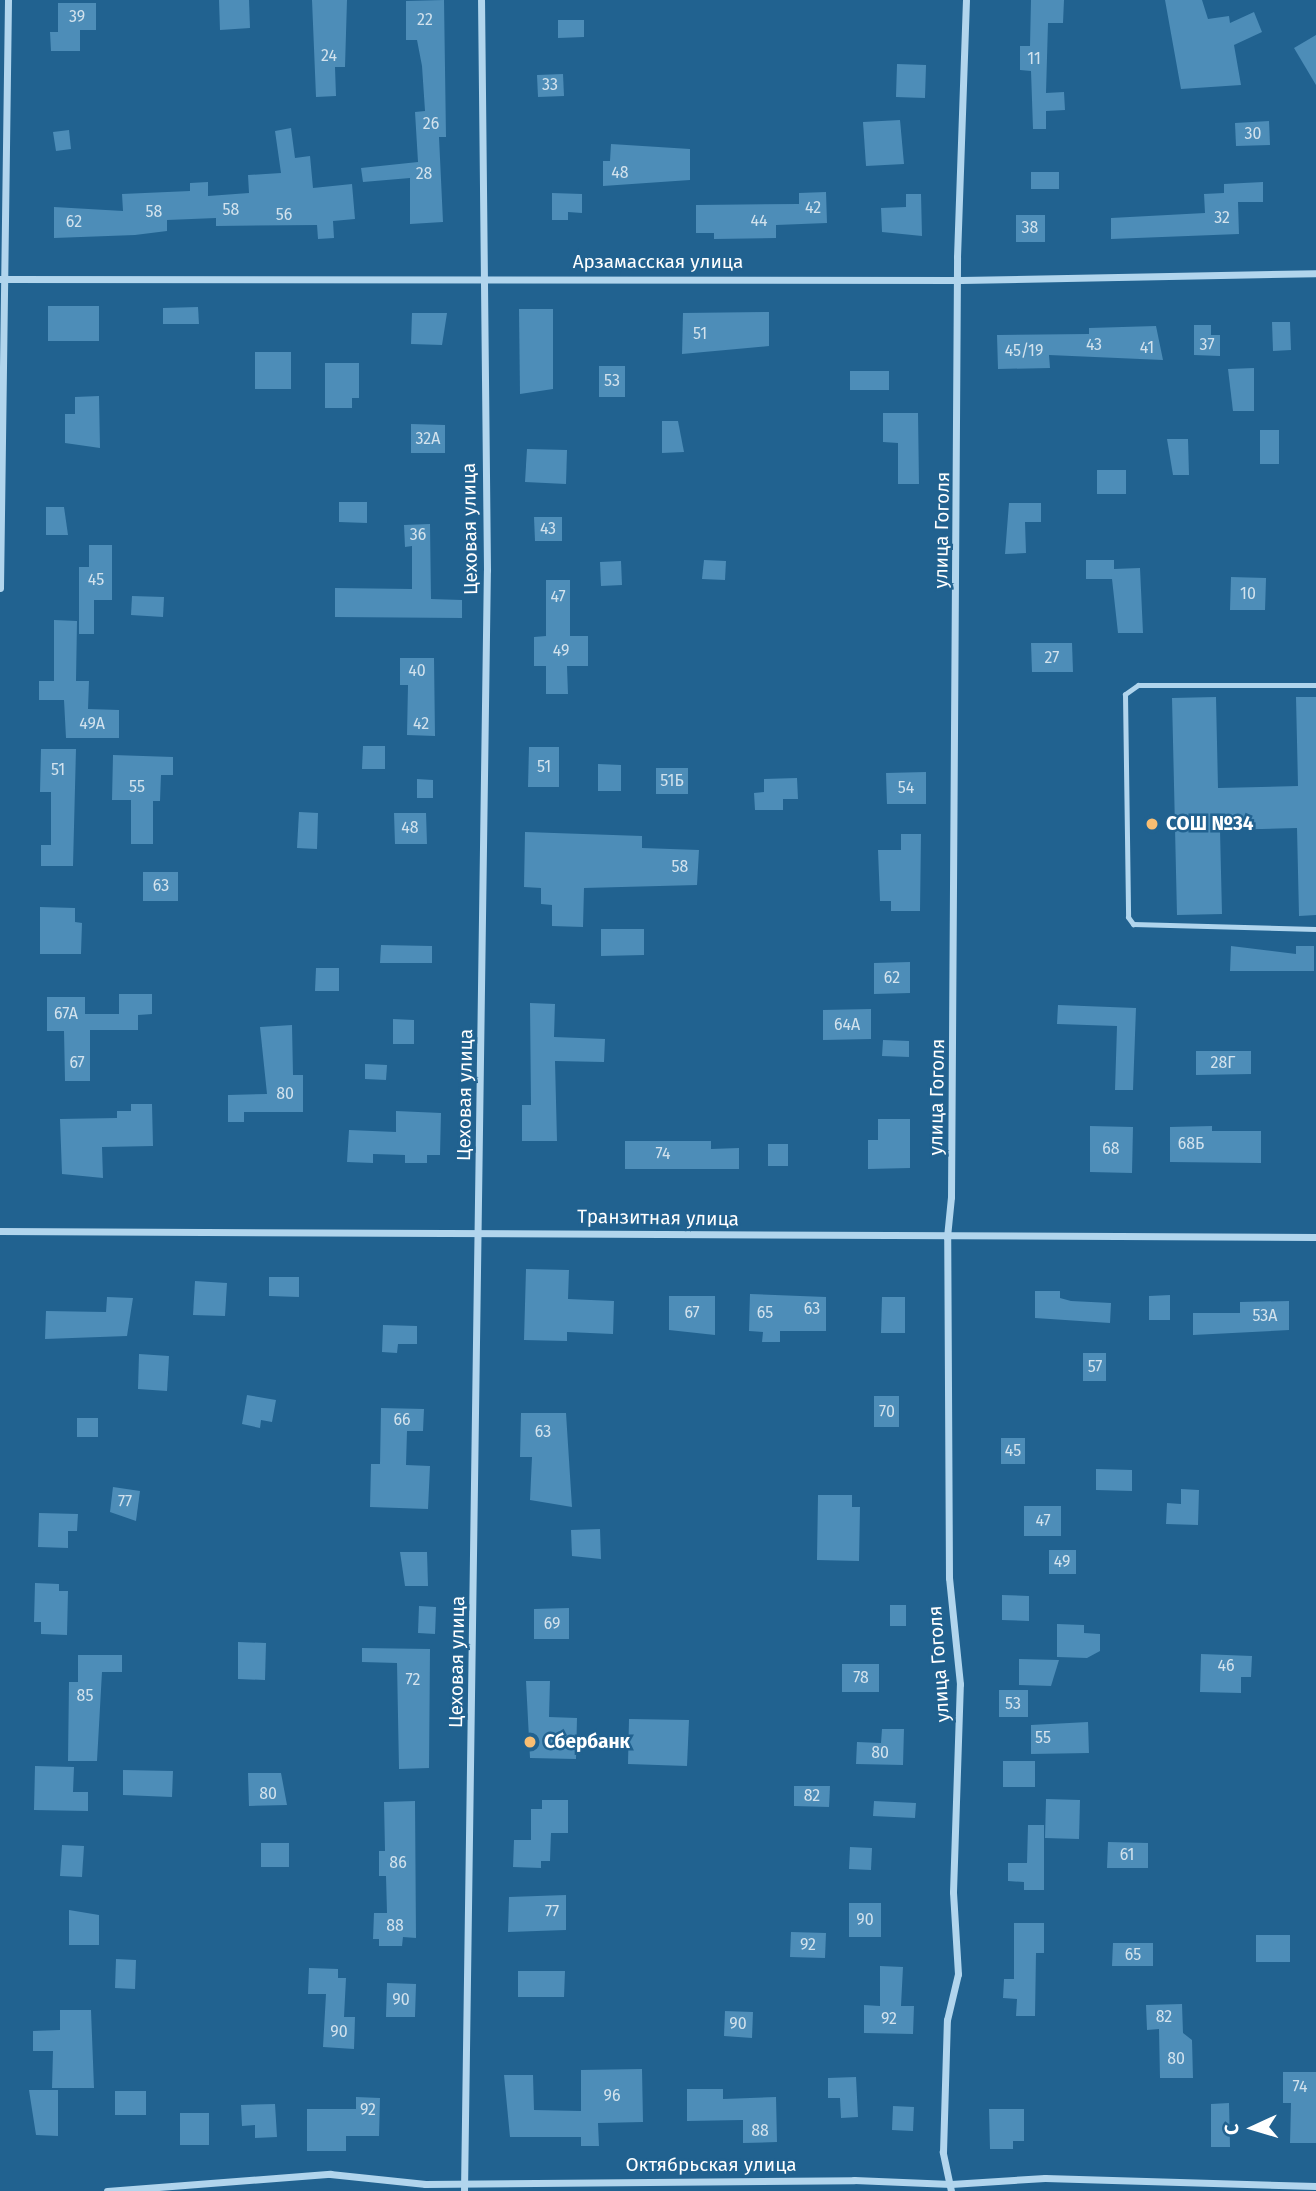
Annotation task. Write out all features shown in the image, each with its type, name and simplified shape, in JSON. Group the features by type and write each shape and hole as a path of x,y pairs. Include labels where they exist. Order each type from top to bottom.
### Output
{"street":[{"path":"0,588 1,280 8,0"},
{"name":"Цеховая улица","path":"465,2188 486,570 481,0"},
{"name":"улица Гоголя","path":"951,2188 943,2152 947,2020 958,1974 953,1892 960,1684 949,1578 947,1237 966,0"},
{"name":"Арзамасская улица","path":"1,280 482,277 961,279 1316,273"},
{"name":"Транзитная улица","path":"0,1231 479,1231 947,1237 1316,1237"},
{"name":"Октябрьская улица","path":"107,2191 330,2174 465,2188 854,2180 951,2188 1045,2178 1316,2186"}],"lane":[{"path":"1316,685 1138,685 1125,694 1128,917 1133,924 1316,929"}],"building":[{"path":"219,0 249,0 250,28 220,30"},
{"path":"312,0 347,0 345,67 335,67 336,96 316,97"},
{"path":"444,0 446,137 439,137 443,222 410,224 410,178 363,182 361,168 418,162 415,112 425,111 422,66 417,40 406,40 406,1"},
{"path":"1031,0 1064,0 1063,23 1048,23 1046,93 1064,92 1065,110 1046,111 1046,129 1033,129 1031,71 1020,70 1020,46 1030,46"},
{"path":"1165,0 1202,0 1208,19 1229,16 1230,23 1254,12 1262,32 1234,45 1241,85 1181,89"},
{"path":"58,3 96,3 96,30 80,30 80,51 51,51 50,32 58,32"},
{"path":"558,20 584,20 584,37 558,38"},
{"path":"1316,35 1316,85 1294,48"},
{"path":"897,64 926,65 925,98 896,97"},
{"path":"563,74 564,96 538,97 537,75"},
{"path":"900,120 904,164 866,166 863,122"},
{"path":"1269,121 1270,145 1236,146 1235,123"},
{"path":"291,128 295,158 310,156 313,188 352,184 355,219 333,221 334,238 318,239 317,225 216,226 216,218 167,220 167,231 135,235 54,238 54,207 123,211 122,194 190,191 190,183 208,182 208,196 249,193 248,175 281,173 275,131"},
{"path":"69,130 71,149 56,151 53,132"},
{"path":"611,144 690,149 690,180 603,186 603,161 610,161"},
{"path":"1031,172 1059,172 1059,189 1031,189"},
{"path":"1263,182 1263,202 1238,202 1239,234 1111,239 1111,218 1205,213 1204,194 1224,193 1224,184"},
{"path":"826,192 827,223 776,225 776,238 714,239 714,233 696,233 696,205 799,204 799,193"},
{"path":"552,193 582,194 582,213 568,212 568,220 552,220"},
{"path":"906,194 921,194 922,236 882,232 881,208 906,207"},
{"path":"1016,215 1045,215 1045,242 1016,242"},
{"path":"48,306 99,306 99,341 48,341"},
{"path":"198,307 199,324 163,324 163,308"},
{"path":"519,309 553,309 553,389 520,394"},
{"path":"769,312 769,346 682,354 683,313"},
{"path":"412,313 447,313 442,345 411,344"},
{"path":"1272,322 1290,322 1291,350 1273,351"},
{"path":"1194,325 1211,325 1211,335 1220,335 1220,356 1194,355"},
{"path":"1156,326 1163,360 1049,355 1050,368 998,369 997,335 1089,334 1089,328"},
{"path":"255,352 291,352 291,389 255,389"},
{"path":"325,363 359,363 359,398 352,398 352,408 325,408"},
{"path":"599,366 625,366 625,397 599,397"},
{"path":"1254,368 1254,411 1233,411 1228,369"},
{"path":"850,371 889,371 889,390 850,390"},
{"path":"99,396 100,448 65,443 65,414 75,414 75,397"},
{"path":"883,413 918,413 919,484 898,484 898,443 883,442"},
{"path":"662,421 678,421 684,452 662,453"},
{"path":"411,424 445,425 445,453 411,453"},
{"path":"1260,430 1279,430 1279,464 1260,464"},
{"path":"1167,439 1188,439 1189,475 1173,475"},
{"path":"527,449 567,450 566,484 525,482"},
{"path":"1097,470 1126,470 1126,494 1097,494"},
{"path":"339,502 367,502 367,523 339,522"},
{"path":"1009,503 1041,503 1041,522 1025,522 1026,553 1005,554"},
{"path":"46,507 64,507 68,535 46,535"},
{"path":"534,517 562,517 562,541 535,541"},
{"path":"430,524 431,599 462,600 462,618 335,617 335,588 412,589 412,546 405,547 404,525"},
{"path":"89,545 112,545 112,600 94,600 94,634 79,634 79,567 89,567"},
{"path":"704,560 726,561 725,580 702,579"},
{"path":"1086,560 1114,560 1114,569 1140,568 1143,633 1118,633 1112,579 1086,579"},
{"path":"621,561 622,585 601,586 600,562"},
{"path":"1231,577 1266,578 1265,610 1230,610"},
{"path":"546,580 570,580 570,636 588,636 588,666 567,666 568,694 546,694 546,666 534,666 534,637 546,636"},
{"path":"132,596 164,597 163,617 131,615"},
{"path":"54,620 77,621 76,681 89,681 88,709 119,710 119,738 66,738 64,700 39,700 39,681 54,681"},
{"path":"1031,643 1072,643 1073,672 1032,672"},
{"path":"400,658 434,658 435,736 407,735 408,685 400,685"},
{"path":"1216,697 1218,788 1298,786 1296,697 1316,697 1316,915 1299,916 1297,828 1220,830 1222,914 1177,915 1172,698"},
{"path":"363,746 385,746 385,769 362,769"},
{"path":"529,747 559,747 559,787 528,787"},
{"path":"41,749 76,749 73,866 41,866 41,845 51,845 51,792 40,792"},
{"path":"113,755 173,757 173,775 161,775 160,801 153,801 153,844 131,844 131,800 112,800"},
{"path":"598,764 621,765 621,791 598,791"},
{"path":"656,768 688,768 688,794 656,794"},
{"path":"926,772 926,804 887,804 886,773"},
{"path":"797,778 798,799 783,799 783,810 755,810 754,793 764,792 764,779"},
{"path":"417,779 433,780 433,798 417,798"},
{"path":"299,812 318,813 317,849 297,848"},
{"path":"394,813 426,813 427,844 395,844"},
{"path":"525,832 642,836 642,848 699,850 697,885 584,888 583,927 552,926 552,905 541,904 541,888 524,887"},
{"path":"901,834 921,834 920,911 891,911 891,901 880,901 878,850 901,850"},
{"path":"143,872 178,872 178,901 143,901"},
{"path":"40,907 75,908 75,922 82,923 81,954 40,954"},
{"path":"601,929 644,929 644,955 601,956"},
{"path":"381,945 432,946 432,963 380,963"},
{"path":"1231,946 1296,954 1296,946 1314,946 1314,971 1230,971"},
{"path":"910,962 910,993 874,994 874,963"},
{"path":"316,968 339,968 339,991 315,991"},
{"path":"119,994 152,994 152,1014 138,1015 138,1030 90,1030 90,1081 65,1081 64,1031 47,1031 47,997 85,997 85,1014 119,1014"},
{"path":"530,1003 555,1004 554,1037 605,1039 604,1062 555,1061 557,1141 522,1141 522,1105 531,1105"},
{"path":"1058,1005 1136,1008 1133,1090 1115,1090 1117,1026 1057,1024"},
{"path":"871,1009 871,1039 823,1040 823,1010"},
{"path":"393,1019 414,1020 414,1044 393,1044"},
{"path":"292,1025 293,1075 303,1075 303,1112 244,1112 244,1122 228,1122 228,1095 267,1094 260,1027"},
{"path":"883,1040 909,1041 909,1057 882,1056"},
{"path":"1196,1051 1251,1051 1251,1074 1196,1075"},
{"path":"365,1064 387,1065 386,1080 365,1079"},
{"path":"131,1104 152,1104 153,1146 102,1147 103,1178 62,1174 60,1119 117,1118 117,1111 131,1111"},
{"path":"396,1111 441,1113 440,1155 427,1155 427,1163 405,1163 405,1155 373,1154 373,1163 347,1162 349,1130 396,1132"},
{"path":"878,1119 910,1119 910,1168 868,1169 868,1140 878,1140"},
{"path":"1090,1126 1133,1127 1132,1173 1090,1172"},
{"path":"1212,1126 1212,1131 1261,1131 1261,1163 1170,1162 1170,1127"},
{"path":"625,1141 711,1141 711,1149 739,1148 739,1169 625,1169"},
{"path":"768,1144 788,1144 788,1166 768,1166"},
{"path":"526,1269 569,1270 568,1299 614,1301 613,1334 567,1332 567,1341 524,1340"},
{"path":"269,1277 299,1277 299,1297 269,1296"},
{"path":"195,1281 227,1283 225,1316 193,1315"},
{"path":"1035,1291 1060,1291 1060,1298 1071,1301 1111,1303 1110,1323 1035,1318"},
{"path":"750,1294 826,1297 826,1331 780,1331 780,1342 762,1342 763,1332 749,1331"},
{"path":"1170,1295 1170,1320 1149,1320 1149,1296"},
{"path":"669,1296 715,1296 715,1335 669,1330"},
{"path":"107,1297 133,1298 127,1336 45,1339 46,1311 106,1312"},
{"path":"882,1297 905,1297 905,1333 881,1333"},
{"path":"1289,1301 1289,1330 1193,1335 1193,1313 1240,1313 1240,1302"},
{"path":"383,1325 417,1326 417,1344 398,1344 397,1353 382,1352"},
{"path":"1083,1353 1106,1353 1106,1381 1083,1381"},
{"path":"139,1354 169,1356 167,1391 138,1389"},
{"path":"247,1395 276,1400 272,1422 261,1420 260,1428 242,1424"},
{"path":"874,1396 899,1396 899,1427 874,1427"},
{"path":"381,1408 424,1409 423,1431 407,1431 406,1465 430,1466 428,1509 370,1507 371,1464 380,1464"},
{"path":"521,1413 566,1413 572,1507 530,1500 532,1457 520,1457"},
{"path":"77,1418 98,1418 98,1437 77,1437"},
{"path":"1001,1438 1025,1438 1025,1464 1001,1464"},
{"path":"1096,1469 1132,1470 1132,1491 1096,1490"},
{"path":"113,1487 140,1491 136,1521 110,1512"},
{"path":"1181,1489 1199,1490 1198,1525 1166,1524 1167,1503 1181,1504"},
{"path":"818,1495 852,1495 852,1507 860,1507 859,1561 817,1560"},
{"path":"1024,1506 1061,1506 1061,1536 1024,1536"},
{"path":"39,1513 78,1514 77,1531 68,1531 68,1548 38,1547"},
{"path":"600,1529 601,1559 572,1556 571,1530"},
{"path":"1049,1550 1076,1550 1076,1574 1049,1574"},
{"path":"400,1552 427,1552 428,1586 405,1586"},
{"path":"35,1583 59,1584 59,1591 68,1591 67,1635 41,1634 41,1622 34,1622"},
{"path":"1002,1595 1029,1596 1029,1621 1002,1620"},
{"path":"890,1605 906,1605 906,1626 890,1626"},
{"path":"419,1606 436,1607 435,1634 418,1633"},
{"path":"569,1608 569,1639 534,1639 534,1609"},
{"path":"1057,1624 1084,1625 1084,1633 1100,1634 1100,1651 1087,1658 1057,1657"},
{"path":"238,1642 266,1643 265,1680 238,1679"},
{"path":"362,1648 430,1649 429,1768 399,1769 397,1663 362,1662"},
{"path":"1201,1654 1252,1656 1251,1677 1241,1677 1241,1693 1200,1692"},
{"path":"78,1655 122,1655 122,1672 102,1672 97,1761 68,1761 69,1682 78,1682"},
{"path":"1019,1659 1059,1660 1051,1686 1019,1685"},
{"path":"842,1664 879,1664 879,1692 842,1692"},
{"path":"526,1681 550,1681 549,1717 577,1718 576,1759 530,1758"},
{"path":"999,1690 1028,1690 1028,1717 999,1717"},
{"path":"629,1719 689,1720 687,1766 628,1764"},
{"path":"1088,1722 1089,1753 1031,1754 1031,1725"},
{"path":"882,1729 904,1729 903,1765 856,1764 857,1742 881,1743"},
{"path":"1003,1761 1035,1761 1035,1787 1003,1787"},
{"path":"35,1766 74,1767 73,1792 88,1792 88,1811 34,1810"},
{"path":"123,1770 173,1771 172,1797 123,1795"},
{"path":"248,1773 281,1773 287,1805 249,1806"},
{"path":"794,1786 830,1786 829,1807 794,1806"},
{"path":"1046,1799 1080,1800 1079,1839 1045,1838"},
{"path":"542,1800 568,1800 568,1833 551,1833 550,1861 541,1861 541,1868 513,1867 514,1840 531,1840 531,1809 542,1809"},
{"path":"415,1801 416,1938 403,1937 402,1946 379,1946 379,1939 373,1939 374,1913 387,1913 386,1876 379,1876 379,1851 385,1851 384,1802"},
{"path":"874,1801 916,1803 915,1818 873,1816"},
{"path":"1028,1825 1044,1825 1044,1890 1024,1890 1024,1882 1008,1881 1008,1863 1027,1863"},
{"path":"1108,1842 1148,1843 1148,1868 1107,1868"},
{"path":"261,1843 289,1843 289,1867 261,1867"},
{"path":"62,1845 84,1846 82,1877 60,1876"},
{"path":"850,1847 872,1848 871,1870 849,1869"},
{"path":"566,1895 566,1930 508,1932 509,1897"},
{"path":"849,1903 881,1903 881,1937 849,1937"},
{"path":"69,1910 99,1915 99,1945 69,1945"},
{"path":"1014,1923 1044,1923 1044,1953 1036,1953 1035,2016 1016,2016 1017,1999 1003,1998 1004,1979 1014,1979"},
{"path":"791,1932 826,1933 825,1958 790,1957"},
{"path":"1256,1935 1290,1935 1290,1962 1256,1962"},
{"path":"1113,1943 1153,1943 1153,1966 1112,1966"},
{"path":"116,1959 136,1960 135,1989 115,1988"},
{"path":"880,1966 903,1967 901,2006 914,2006 913,2034 864,2033 864,2005 880,2006"},
{"path":"309,1968 338,1969 338,1978 346,1978 344,2017 355,2017 354,2049 323,2047 326,1994 308,1994"},
{"path":"518,1971 565,1971 564,1997 518,1997"},
{"path":"387,1983 416,1984 415,2017 386,2017"},
{"path":"1182,2004 1183,2033 1192,2040 1193,2078 1160,2078 1159,2029 1147,2030 1146,2005"},
{"path":"60,2010 91,2010 94,2088 52,2088 53,2051 33,2051 33,2031 60,2030"},
{"path":"725,2011 753,2012 752,2038 724,2036"},
{"path":"642,2069 643,2122 598,2123 599,2146 581,2146 581,2137 510,2137 504,2075 533,2075 534,2110 581,2111 581,2070"},
{"path":"1283,2072 1316,2072 1316,2143 1290,2143 1291,2103 1283,2103"},
{"path":"856,2077 858,2117 841,2118 840,2098 828,2098 828,2078"},
{"path":"687,2089 723,2089 723,2099 776,2097 777,2142 743,2143 743,2120 687,2121"},
{"path":"29,2090 58,2090 58,2136 36,2135"},
{"path":"115,2091 146,2091 146,2115 115,2115"},
{"path":"356,2097 380,2098 379,2136 346,2136 346,2151 307,2151 307,2109 356,2109"},
{"path":"1229,2103 1230,2147 1211,2147 1211,2104"},
{"path":"275,2104 277,2137 255,2138 255,2125 242,2126 241,2105"},
{"path":"893,2106 914,2107 913,2131 892,2130"},
{"path":"989,2109 1024,2109 1024,2141 1013,2141 1013,2149 990,2149"},
{"path":"180,2113 209,2113 209,2145 180,2145"}],"place":[{"name":"СОШ №34","path":"1152,824"},
{"name":"Сбербанк","path":"530,1742"}]}
